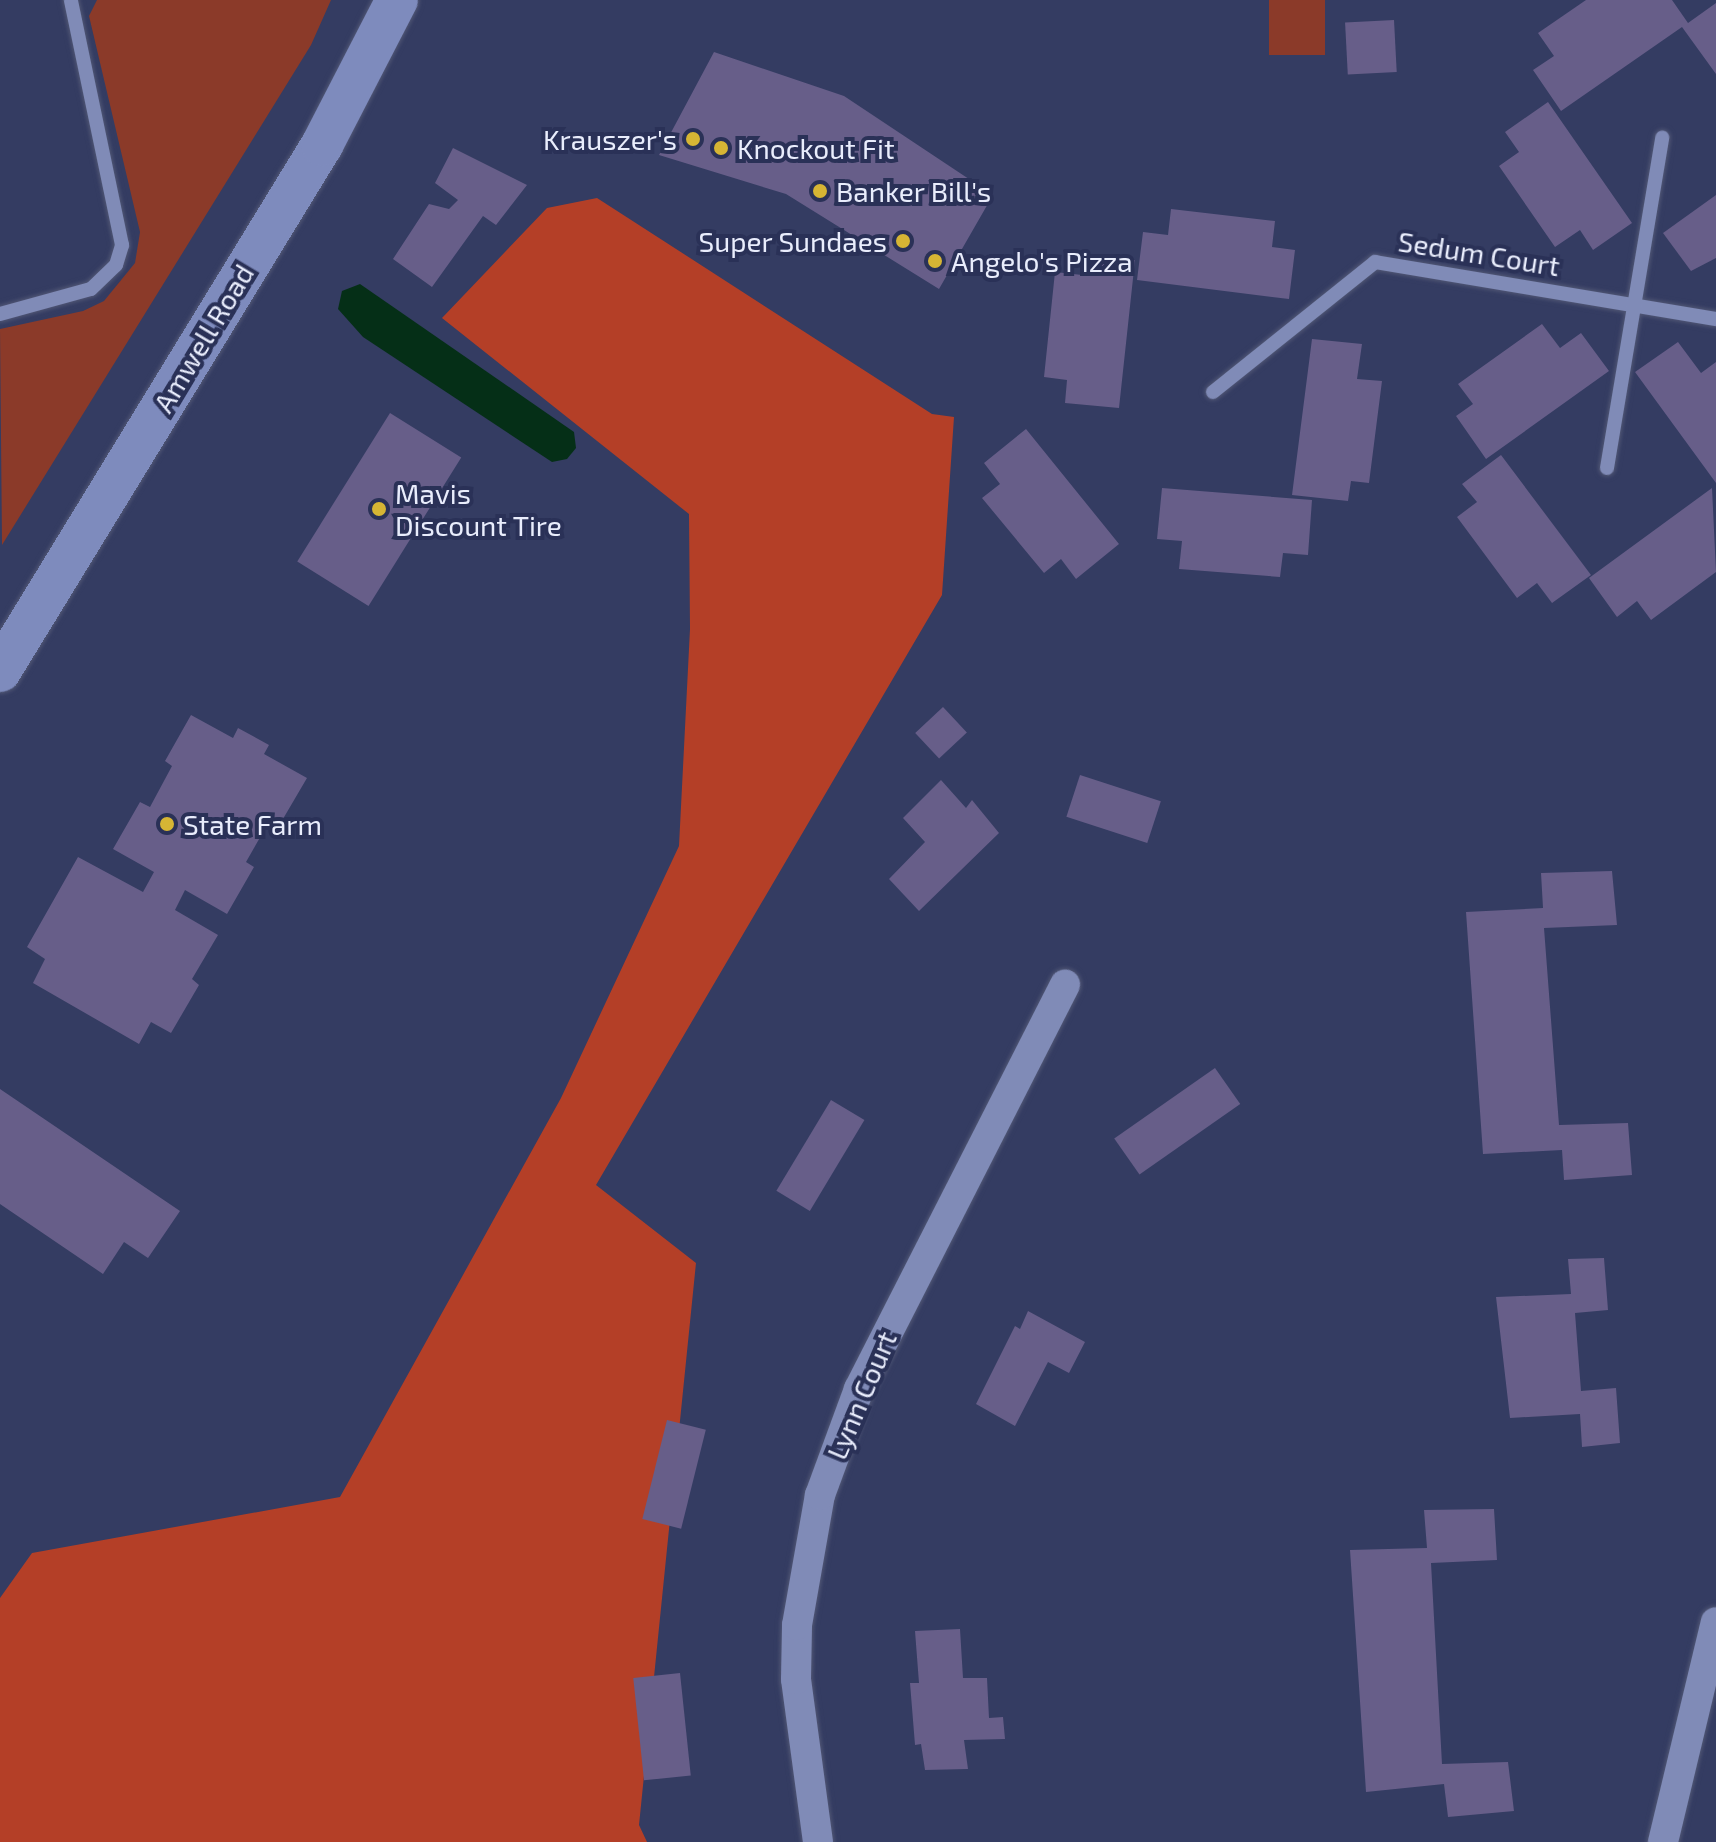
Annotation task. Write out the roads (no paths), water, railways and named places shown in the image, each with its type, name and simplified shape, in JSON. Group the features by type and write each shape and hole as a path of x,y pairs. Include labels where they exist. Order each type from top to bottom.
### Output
{"main road":[{"name":"Amwell Road","path":"0,671 322,145 397,0"}],"street":[{"name":"Lynn Court","path":"818,1842 796,1679 797,1625 820,1495 859,1389 1065,984"},
{"path":"1663,1842 1716,1622"}],"lane":[{"path":"0,314 91,289 116,265 122,245 123,229 71,0"},
{"path":"1607,468 1637,305 1662,138"},
{"name":"Sedum Court","path":"1213,392 1375,262 1716,319"}],"place":[{"name":"Krauszer's","path":"693,139"},
{"name":"Knockout Fit","path":"721,148"},
{"name":"Banker Bill's","path":"820,191"},
{"name":"Super Sundaes","path":"903,241"},
{"name":"Angelo's Pizza","path":"935,261"},
{"name":"Mavis Discount Tire","path":"379,509"},
{"name":"State Farm","path":"167,824"}]}
